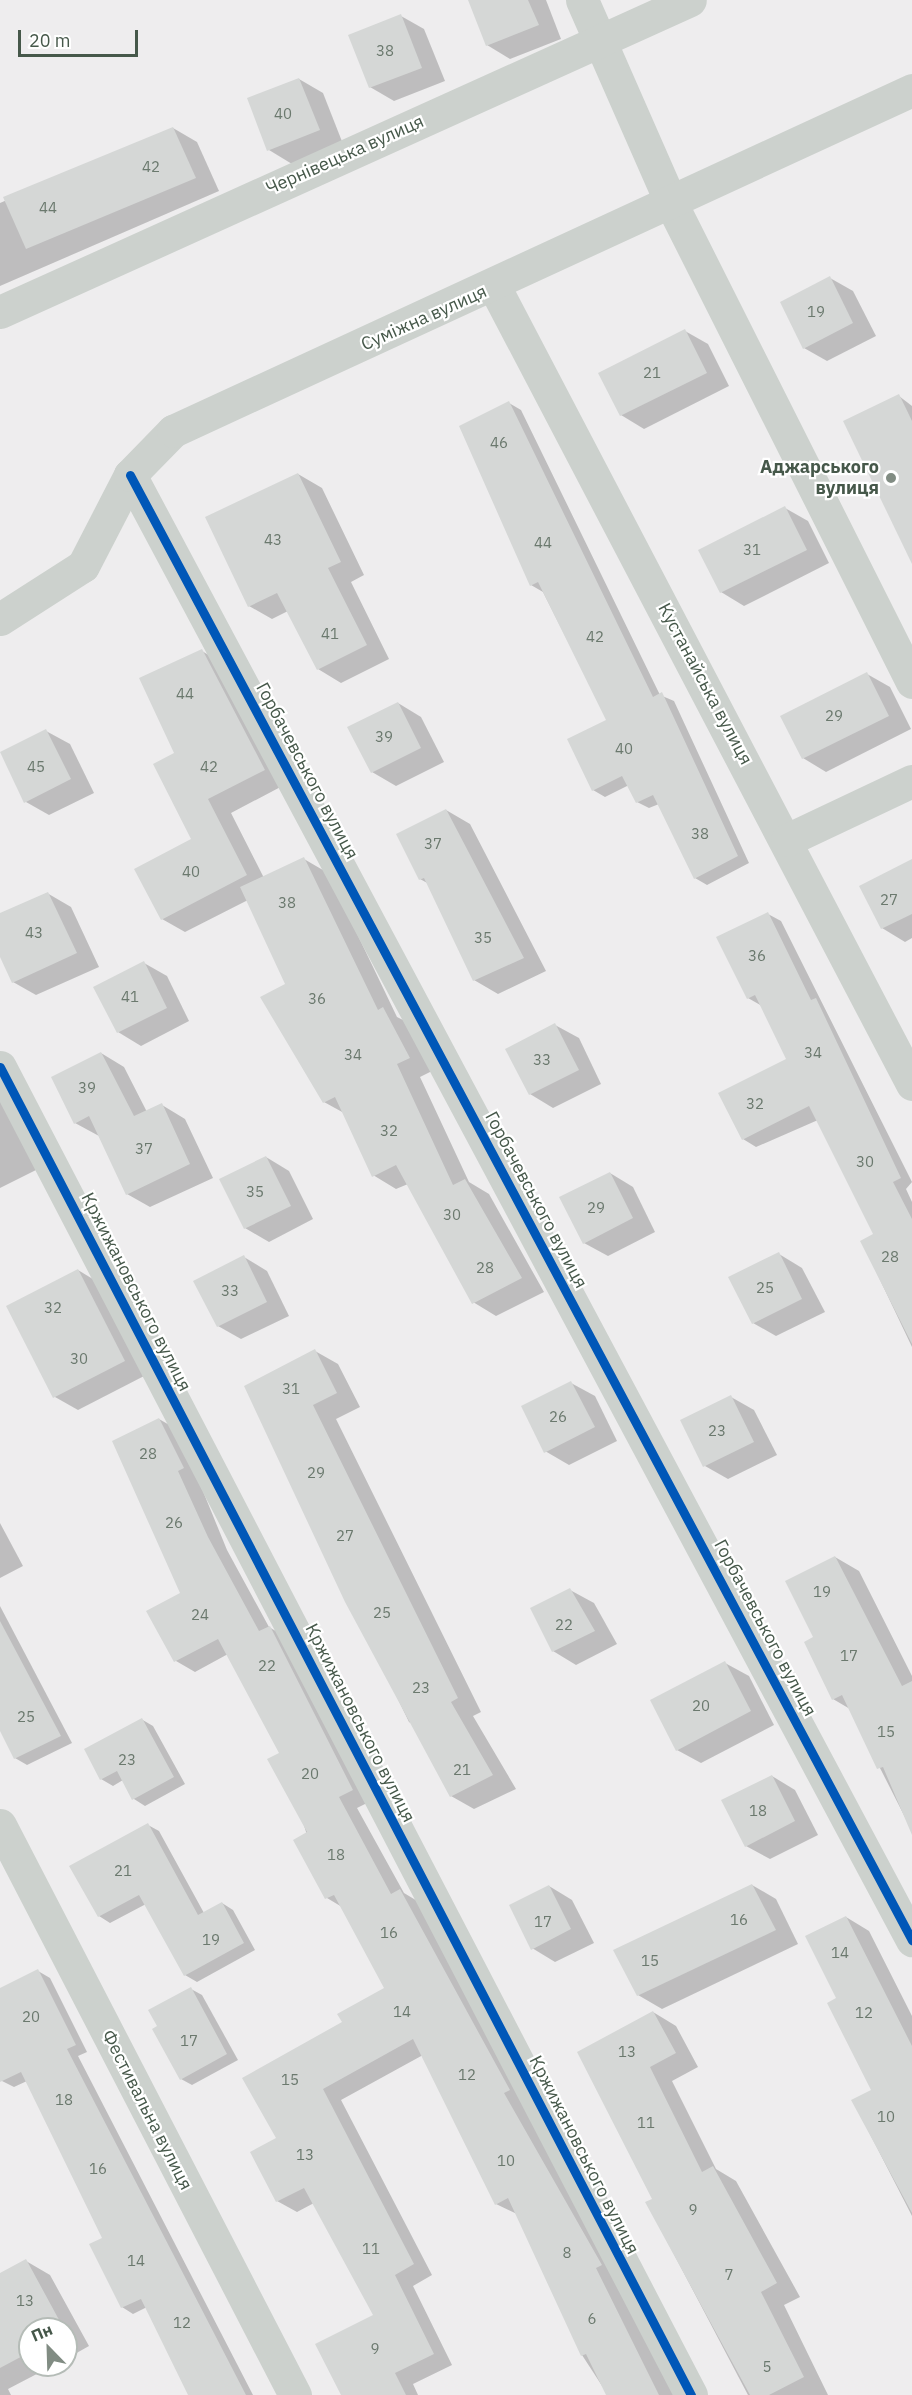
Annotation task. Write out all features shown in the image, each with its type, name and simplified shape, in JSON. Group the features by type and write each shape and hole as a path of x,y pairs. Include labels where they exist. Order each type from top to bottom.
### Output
{"street":[{"path":"582,0 672,205 912,682"},
{"name":"Чернівецька вулиця","path":"0,312 690,0"},
{"name":"Суміжна вулиця","path":"0,619 83,566 130,476 173,431 672,205 912,90"},
{"name":"Кустанайська вулиця","path":"494,286 787,840 912,1084"},
{"name":"Горбачевського вулиця","path":"130,476 912,1940"},
{"path":"787,840 912,781"},
{"name":"Кржижановського вулиця","path":"0,1067 691,2395"},
{"name":"Фестивальна вулиця","path":"0,1825 294,2395"}],"building":[{"path":"468,0 528,0 539,25 486,46"},
{"path":"401,14 422,68 369,88 348,35"},
{"path":"299,78 320,130 267,151 247,98"},
{"path":"173,127 196,178 26,249 3,197"},
{"path":"830,276 853,323 803,349 780,302"},
{"path":"685,329 707,373 620,416 598,373"},
{"name":"Аджарського вулиця","path":"899,394 912,421 912,564 843,421"},
{"path":"509,401 653,697 662,692 738,856 694,879 653,795 636,803 622,776 592,791 567,739 606,720 538,582 530,586 459,426"},
{"path":"298,473 341,562 328,568 367,645 317,670 277,593 248,607 205,517"},
{"path":"785,506 807,550 720,593 698,550"},
{"path":"202,649 265,770 208,799 247,875 161,920 134,869 191,839 153,764 174,753 139,678"},
{"path":"867,672 889,716 802,759 780,716"},
{"path":"398,702 421,748 371,773 347,727"},
{"path":"46,729 71,779 24,803 0,752"},
{"path":"446,809 524,958 473,981 424,878 419,880 396,834"},
{"path":"304,857 378,1010 383,1007 410,1058 397,1064 453,1185 465,1179 522,1278 472,1304 396,1165 372,1177 335,1097 323,1103 260,997 285,984 240,887"},
{"path":"912,859 912,914 881,929 859,886"},
{"path":"48,892 77,953 12,983 0,957 0,913"},
{"path":"768,912 811,1000 816,998 901,1178 893,1182 912,1219 912,1344 860,1241 873,1234 809,1106 742,1140 718,1093 786,1059 755,995 747,999 716,937"},
{"path":"144,961 167,1008 117,1033 93,987"},
{"path":"555,1023 579,1070 529,1095 505,1049"},
{"path":"101,1052 134,1116 162,1103 190,1164 126,1195 89,1116 74,1124 51,1077"},
{"path":"266,1156 291,1206 244,1229 219,1179"},
{"path":"610,1172 633,1218 583,1244 559,1197"},
{"path":"779,1252 802,1299 752,1324 728,1277"},
{"path":"244,1255 267,1302 217,1327 193,1281"},
{"path":"78,1269 125,1361 53,1398 6,1306"},
{"path":"315,1349 337,1393 313,1405 458,1698 451,1702 493,1775 450,1797 345,1602 244,1386"},
{"path":"571,1381 595,1427 544,1453 521,1406"},
{"path":"731,1395 754,1442 703,1467 680,1420"},
{"path":"159,1418 184,1468 178,1471 208,1537 259,1631 270,1626 353,1790 339,1797 391,1894 400,1889 510,2090 504,2093 602,2265 596,2268 659,2395 606,2395 586,2354 581,2356 508,2198 495,2205 413,2039 323,2089 414,2264 395,2275 434,2354 395,2373 406,2395 341,2395 315,2344 373,2315 304,2188 276,2202 250,2152 276,2138 242,2078 342,2022 337,2014 384,1988 334,1895 325,1899 293,1840 307,1832 267,1759 279,1753 218,1639 174,1662 146,1611 180,1593 112,1441"},
{"path":"835,1556 902,1686 912,1681 912,1835 883,1767 877,1769 842,1695 832,1700 804,1642 813,1637 785,1581"},
{"path":"570,1588 595,1631 552,1652 530,1608"},
{"path":"0,1621 61,1736 14,1759 0,1731"},
{"path":"725,1661 751,1711 676,1751 650,1700"},
{"path":"142,1718 174,1777 132,1800 117,1771 100,1780 84,1749"},
{"path":"772,1775 795,1821 745,1847 721,1800"},
{"path":"148,1823 198,1915 222,1902 244,1943 184,1976 139,1895 98,1917 69,1866"},
{"path":"752,1884 776,1930 637,1996 613,1950"},
{"path":"549,1885 571,1929 531,1950 509,1905"},
{"path":"846,1916 912,2046 912,2213 851,2100 871,2090 827,2003 836,1998 805,1936"},
{"path":"38,1969 76,2045 67,2049 246,2395 188,2395 141,2299 121,2308 89,2244 102,2238 21,2072 0,2082 0,1988"},
{"path":"191,1987 227,2054 180,2080 152,2029 157,2026 148,2010"},
{"path":"653,2011 676,2053 650,2067 702,2172 713,2166 777,2283 761,2292 804,2377 769,2395 750,2395 645,2202 652,2199 577,2052"},
{"path":"26,2259 57,2317 18,2317 18,2358 0,2368 0,2273"}],"cycle path":[{"path":"130,475 912,1940"},
{"path":"0,1067 691,2395"}],"place":[{"name":"Аджарського вулиця","path":"891,478"}]}
